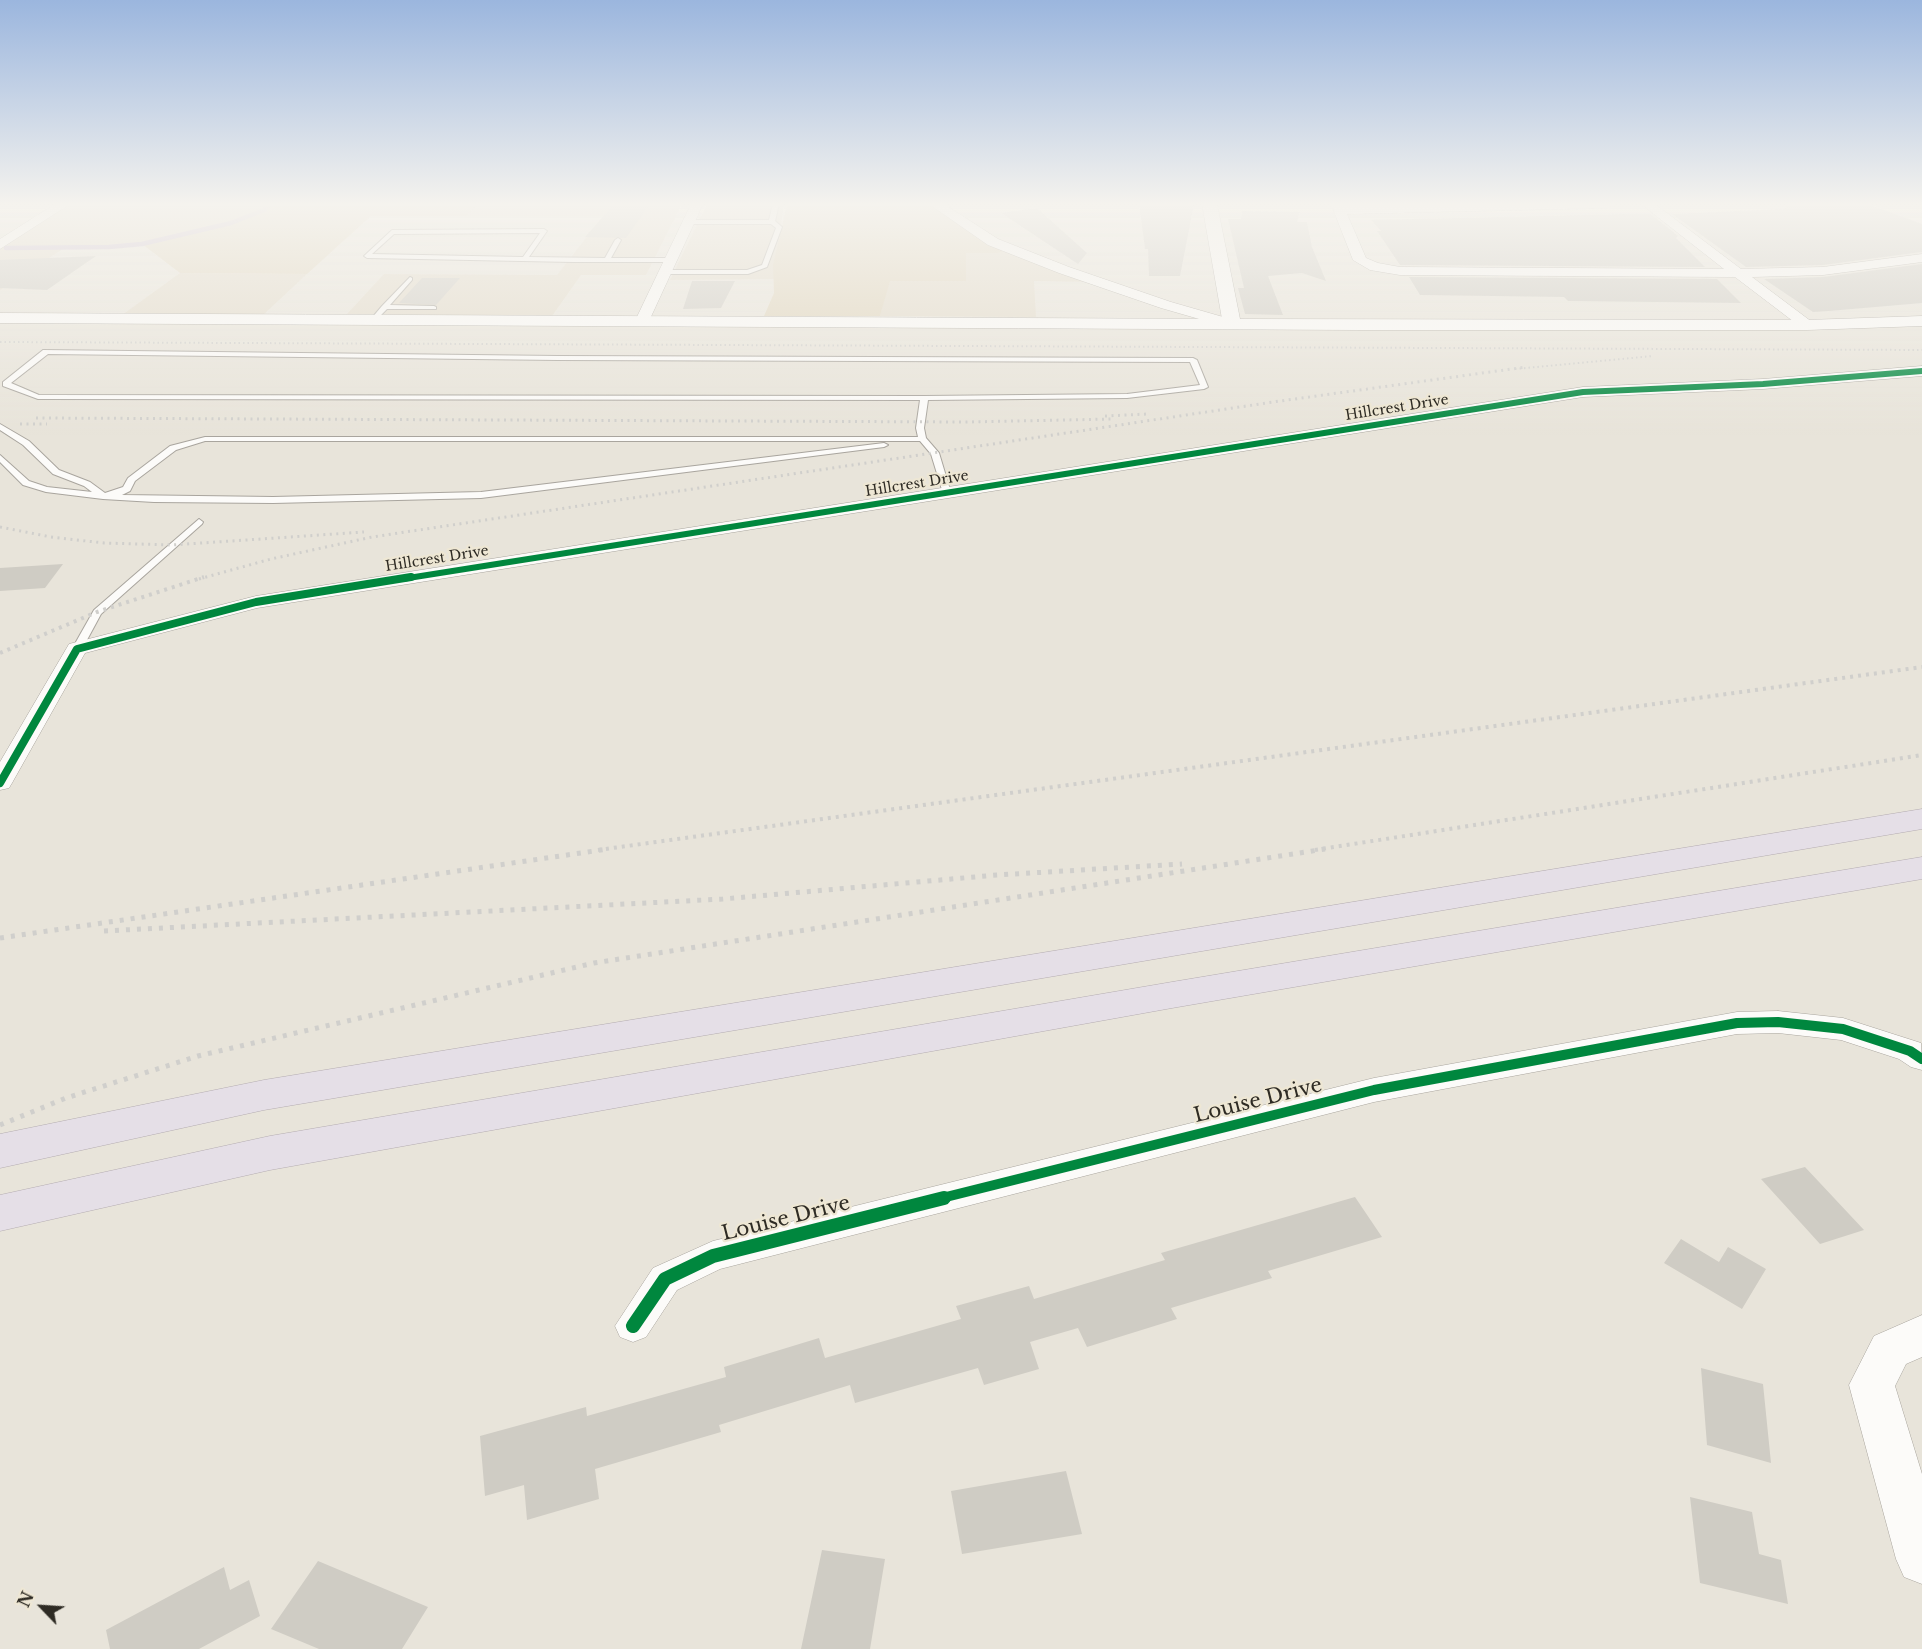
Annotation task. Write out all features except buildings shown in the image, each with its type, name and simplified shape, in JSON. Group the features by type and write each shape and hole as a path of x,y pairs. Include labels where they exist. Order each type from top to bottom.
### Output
{"highway":[{"path":"0,1151 264,1095 1922,819"},
{"path":"0,1213 270,1153 1184,993 1922,868"}],"street":[{"path":"642,321 661,281"},
{"path":"1095,281 1232,324"},
{"path":"1224,281 1232,324"},
{"path":"1750,281 1807,325"},
{"path":"0,318 379,314 642,321 1232,324 1807,325 1922,321"},
{"name":"Hillcrest Drive","path":"77,649 256,602 1583,392 1763,384 1922,371"},
{"path":"0,783 77,649"},
{"name":"Louise Drive","path":"633,1326 665,1280 713,1256 1374,1090 1737,1023 1778,1022 1843,1029 1910,1051 1922,1059"},
{"path":"1922,1335 1890,1350 1872,1385 1922,1559"}],"lane":[{"path":"379,314 408,281"},
{"path":"379,314 434,308"},
{"path":"46,352 558,358 1193,360 1204,387 1128,396 924,398 39,397 6,384 46,352"},
{"path":"924,398 920,428 922,439 935,453 947,493"},
{"path":"0,426 26,443 56,472 87,484 103,496 127,489 131,480 173,448 205,439 922,439"},
{"path":"0,457 27,483 46,489 154,499 273,500 481,495 922,439"},
{"path":"77,649 97,612 199,522"}],"shaded area":[{"path":"0,281 14,281 0,290"},
{"path":"169,281 300,281 263,315 122,315"},
{"path":"378,281 577,281 552,316 347,314"},
{"path":"774,281 966,281 890,281 880,316 764,316 774,293"},
{"path":"889,281 1096,281 1099,282 1034,281 1036,317 880,316"}],"railway":[{"path":"0,342 1922,350"},
{"path":"1515,369 1653,356"},
{"path":"199,579 271,559 372,537 1273,402 1526,367"},
{"path":"1105,416 1147,414"},
{"path":"36,418 967,422 1113,419"},
{"path":"20,424 47,424"},
{"path":"0,527 51,537 104,543 172,545 364,532"},
{"path":"0,653 97,612 204,577"},
{"path":"598,850 1922,667"},
{"path":"1315,850 1922,755"},
{"path":"0,938 608,849"},
{"path":"0,1125 66,1098 198,1056 594,963 1325,849"},
{"path":"104,931 723,899 997,875 1182,864"}],"cycle path":[{"path":"0,783 77,649 256,602 1583,392 1763,384 1922,371"},
{"path":"633,1326 665,1279 713,1256 1374,1090 1737,1023 1778,1022 1843,1029 1910,1051 1922,1059"}]}
